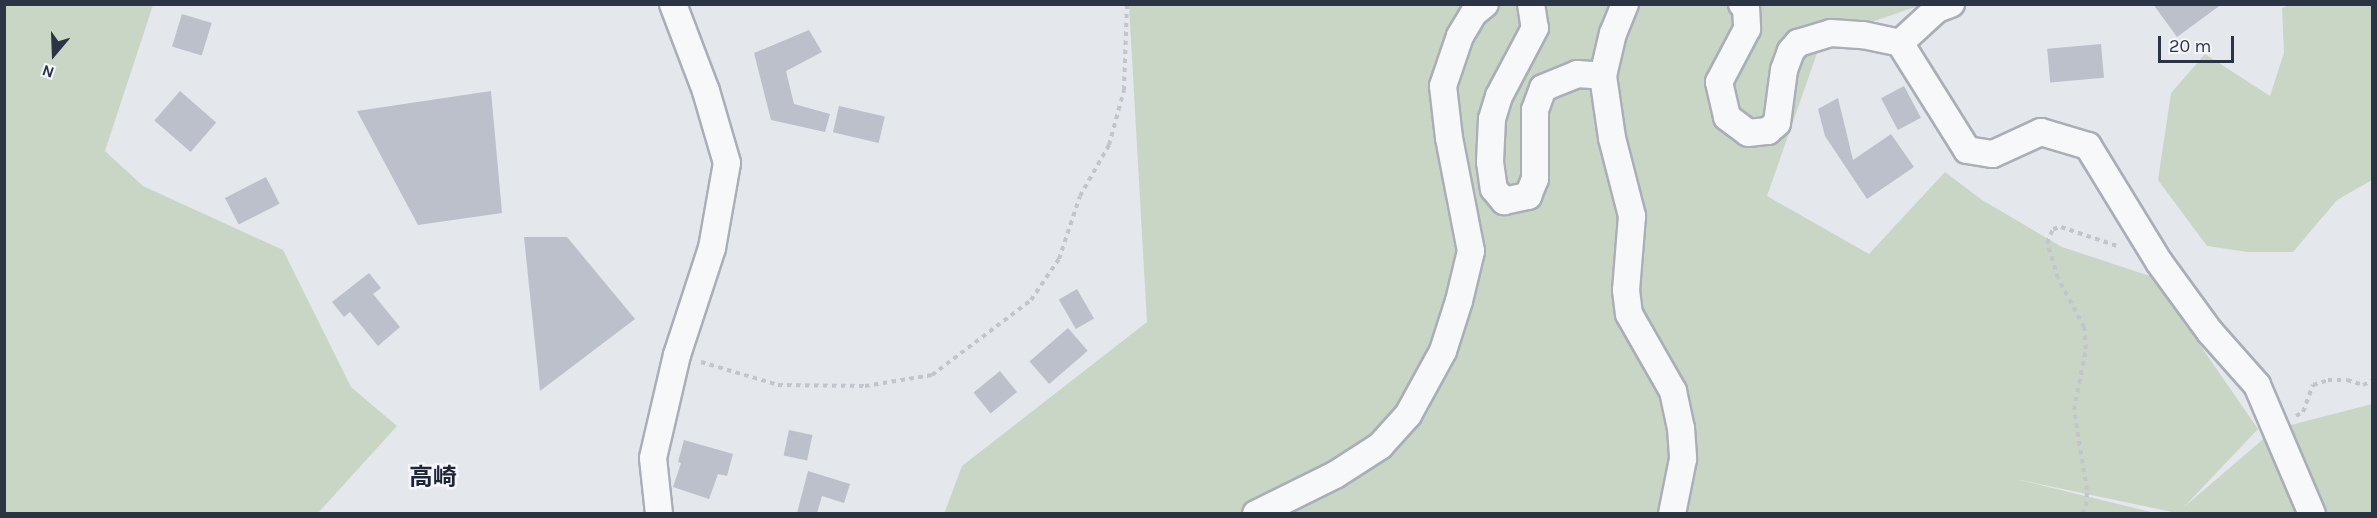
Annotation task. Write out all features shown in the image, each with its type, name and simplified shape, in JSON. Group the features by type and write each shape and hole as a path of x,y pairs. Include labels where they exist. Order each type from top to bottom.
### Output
{"street":[{"path":"659,513 653,458 677,355 712,248 728,162 706,91 673,4"},
{"path":"1256,513 1335,475 1380,446 1408,415 1443,351 1459,301 1471,250 1449,138 1443,86 1460,36 1474,13 1485,4"},
{"path":"1531,4 1535,28 1499,96 1492,119 1491,162 1494,189 1504,201 1528,196 1535,179 1535,110 1543,88 1576,74 1604,76"},
{"path":"1625,4 1612,33 1604,76 1612,138 1632,216 1626,290 1629,314 1673,391 1681,428 1683,459 1672,513"},
{"path":"1742,4 1746,7 1747,29 1719,82 1727,117 1748,133 1768,131 1777,123 1784,70 1791,51 1798,43 1831,33 1863,35 1900,43 1966,150 1993,154 2041,132 2088,146 2159,262 2210,332 2257,385 2312,513"},
{"path":"1900,43 1937,9 1951,4"}],"path":[{"path":"677,355 778,386 865,386 932,375 1031,300 1059,259 1080,196 1109,146 1124,90 1127,4"},
{"path":"2082,513 2086,506 2086,490 2074,410 2086,350 2084,327 2058,278 2047,243 2053,229 2061,227 2102,239 2159,262"},
{"path":"2275,429 2303,412 2313,385 2328,380 2347,380 2362,385 2373,381"}],"green space":[{"path":"4,5 153,5 105,151 143,186 283,250 351,387 397,426 318,513 5,513"},
{"path":"1129,5 1921,5 1822,39 1767,196 1869,254 1945,172 1982,200 2062,247 2153,277 2258,429 2184,507 2275,429 2372,404 2372,513 2177,513 2016,479 2155,513 944,514 962,466 1147,322"},
{"path":"2289,5 2372,5 2372,180 2337,200 2293,252 2248,252 2207,246 2158,180 2171,93 2205,54 2270,96 2284,53 2282,8"}],"building":[{"path":"2153,4 2222,4 2177,37"},
{"path":"182,14 212,23 202,56 172,47"},
{"path":"809,30 822,52 786,71 794,104 830,114 825,132 771,120 754,53"},
{"path":"2101,44 2104,78 2050,83 2047,49"},
{"path":"1904,86 1921,118 1898,130 1881,98"},
{"path":"180,91 216,122 191,152 154,120"},
{"path":"491,91 502,213 418,225 357,111"},
{"path":"1838,98 1853,160 1891,134 1914,167 1867,199 1825,136 1818,109"},
{"path":"839,106 885,117 879,143 833,132"},
{"path":"266,177 280,204 239,225 225,198"},
{"path":"524,237 567,237 635,319 540,391"},
{"path":"369,273 381,288 373,294 400,327 378,346 350,312 344,317 332,302"},
{"path":"1077,289 1094,318 1076,329 1059,300"},
{"path":"1068,328 1088,351 1049,384 1030,361"},
{"path":"1000,371 1017,392 991,413 974,392"},
{"path":"789,430 812,435 807,460 784,455"},
{"path":"684,440 733,454 727,476 718,474 709,499 673,487 681,463 678,462"},
{"path":"808,471 850,484 844,503 822,496 817,513 797,513"}],"district":[{"name":"高崎","path":"433,478"}]}
